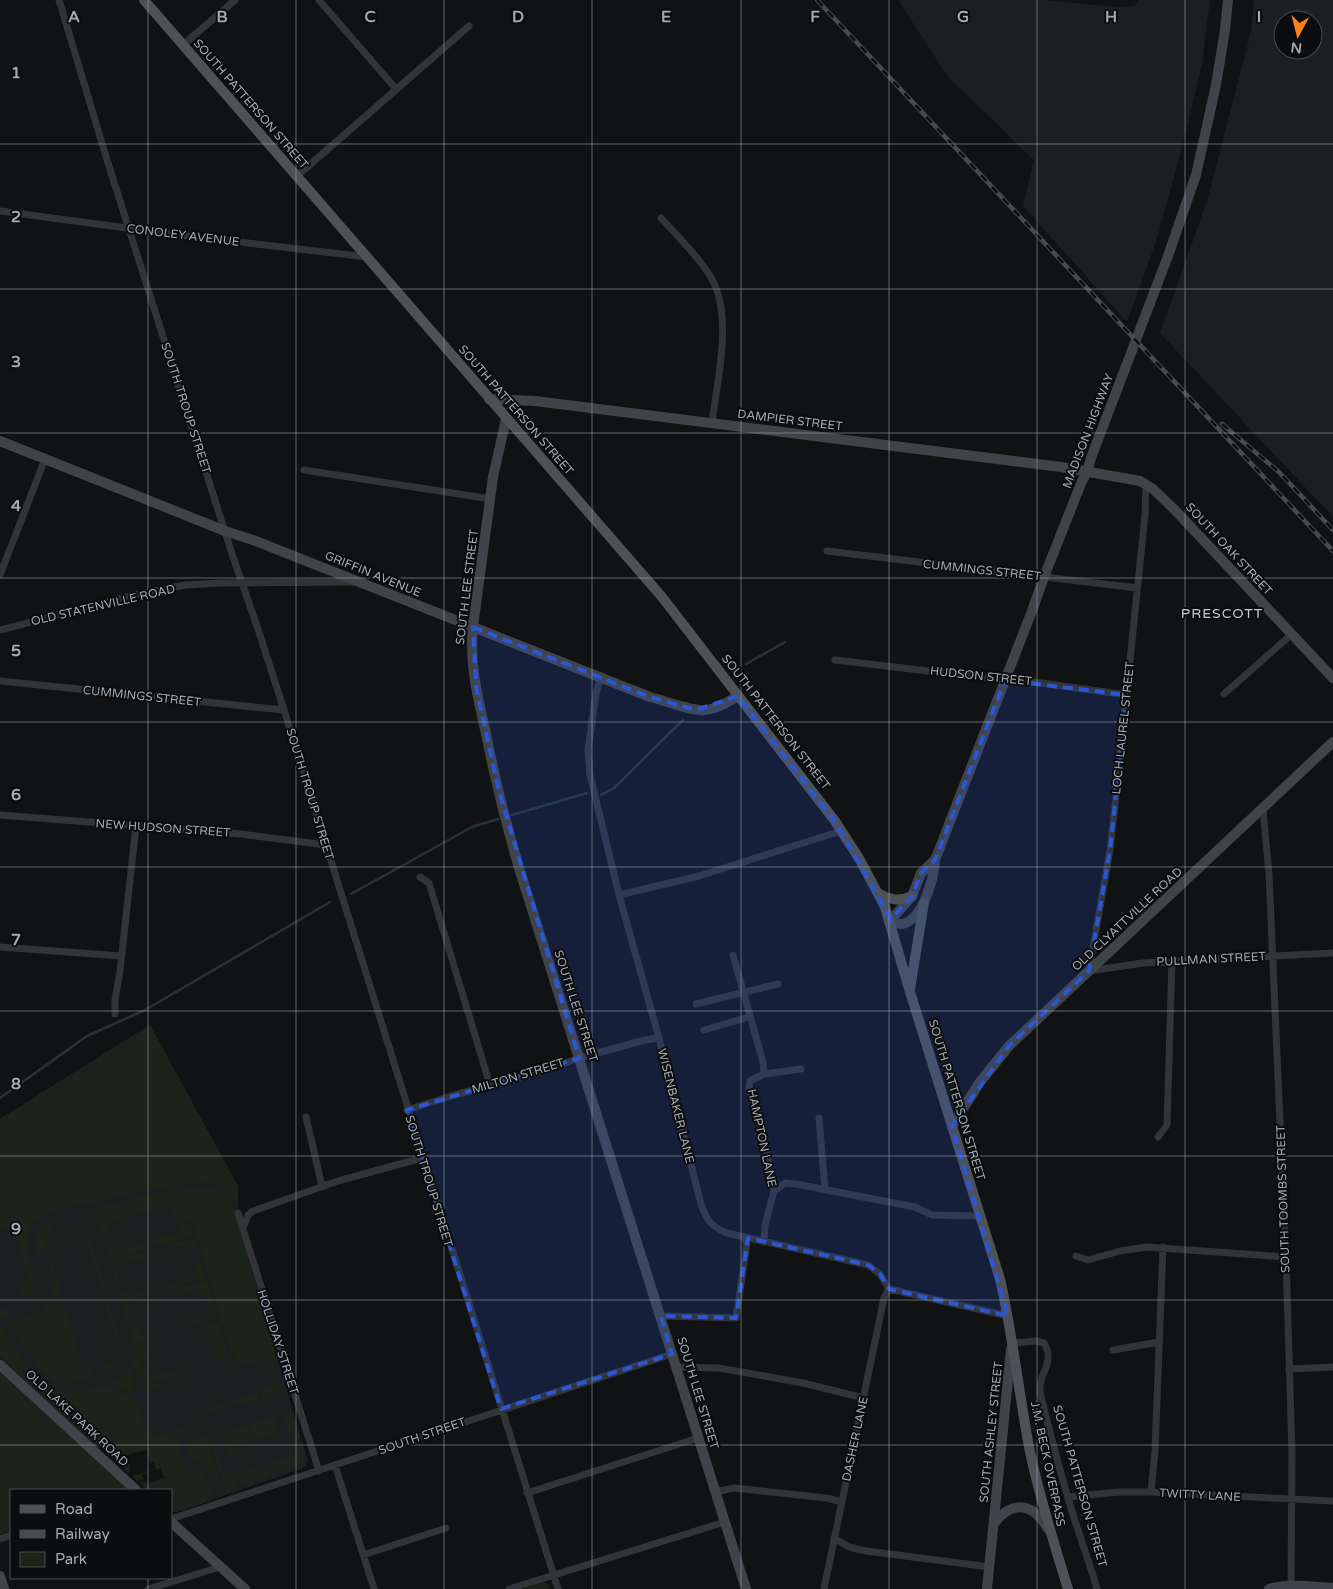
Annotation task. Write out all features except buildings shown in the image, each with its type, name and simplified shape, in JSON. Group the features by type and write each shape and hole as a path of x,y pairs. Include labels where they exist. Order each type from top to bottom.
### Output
{"main road":[{"name":"SOUTH PATTERSON STREET","path":"144,0 662,597 821,801 842,831 885,907 1000,1278 1012,1343"},
{"name":"MADISON HIGHWAY","path":"889,922 902,924 911,920 924,903 934,876 936,860 1044,577 1087,472 1166,261 1196,175 1213,102 1222,52 1228,0"},
{"name":"DAMPIER STREET","path":"489,399 535,401 1061,466 1087,472"},
{"name":"SOUTH LEE STREET","path":"506,419 490,498 473,628 471,649 476,687 505,819 522,878 746,1589"},
{"name":"GRIFFIN AVENUE","path":"0,441 650,697 696,710 704,710 713,708 738,696"},
{"name":"SOUTH OAK STREET","path":"1087,472 1134,480 1154,489 1333,678"},
{"name":"OLD CLYATTVILLE ROAD","path":"952,1126 980,1082 1009,1046 1333,742"},
{"name":"MADISON HIGHWAY","path":"889,922 912,896 921,873 936,860"},
{"path":"878,893 886,897 902,900 912,896"},
{"path":"910,992 924,903"},
{"name":"SOUTH ASHLEY STREET","path":"987,1589 1012,1343"},
{"name":"J.M. BECK OVERPASS","path":"1012,1343 1031,1453 1052,1537 1068,1589"},
{"name":"OLD LAKE PARK ROAD","path":"0,1365 135,1489"},
{"name":"SOUTH ASHLEY STREET","path":"995,1523 1007,1510 1026,1508 1032,1510 1042,1519 1052,1537"},
{"path":"172,1522 245,1589"},
{"path":"0,1576 4,1589"},
{"path":"1269,1589 1279,1586 1333,1588"}],"street":[{"name":"SOUTH TROUP STREET","path":"58,0 225,531 284,710 407,1110 558,1589"},
{"path":"183,45 235,0"},
{"path":"319,0 396,89"},
{"path":"297,176 468,26"},
{"name":"CONOLEY AVENUE","path":"0,211 291,249 367,257"},
{"path":"661,218 705,270 720,298 723,328 712,423"},
{"path":"0,575 4,556 45,459"},
{"path":"304,470 490,498"},
{"name":"LOCH LAUREL STREET","path":"1089,971 1111,841 1145,515 1146,484"},
{"name":"CUMMINGS STREET","path":"827,551 1137,588"},
{"name":"OLD STATENVILLE ROAD","path":"0,630 134,595 185,586 221,583 357,582"},
{"path":"1224,694 1292,634"},
{"name":"HUDSON STREET","path":"835,660 1034,682 1126,696"},
{"name":"WISENBAKER LANE","path":"601,677 591,721 588,757 592,785 619,895 659,1038 705,1215 719,1230 868,1265 880,1274 889,1290"},
{"name":"CUMMINGS STREET","path":"0,681 284,710"},
{"name":"SOUTH TOOMBS STREET","path":"1263,809 1269,874 1286,1257 1292,1500 1291,1587"},
{"name":"NEW HUDSON STREET","path":"0,815 240,834 326,845"},
{"path":"115,1014 115,1000 136,826"},
{"path":"619,895 699,876 842,831"},
{"path":"420,877 429,883 490,1085"},
{"path":"0,947 121,956"},
{"name":"PULLMAN STREET","path":"1089,971 1143,963 1333,953"},
{"name":"HAMPTON LANE","path":"733,955 763,1062 764,1074 750,1081 749,1090 762,1126 774,1190 765,1225 764,1242"},
{"path":"1158,1137 1167,1125 1172,961"},
{"path":"696,1004 778,984"},
{"path":"704,1030 750,1017"},
{"name":"MILTON STREET","path":"407,1110 546,1070 579,1058 659,1038"},
{"path":"764,1074 801,1069"},
{"path":"306,1117 322,1186"},
{"path":"819,1118 825,1189"},
{"path":"243,1228 248,1214 252,1211 322,1186 422,1158"},
{"path":"774,1190 785,1183 916,1207 932,1215 980,1216"},
{"name":"HOLLIDAY STREET","path":"238,1213 319,1470"},
{"path":"661,1316 736,1318 747,1244 744,1237"},
{"path":"1076,1256 1088,1260 1136,1248 1163,1247 1286,1257"},
{"path":"1151,1492 1155,1450 1163,1247"},
{"path":"889,1290 1008,1316"},
{"name":"DASHER LANE","path":"824,1589 884,1298 889,1290"},
{"name":"SOUTH PATTERSON STREET","path":"1012,1343 1036,1341 1044,1343 1049,1352 1048,1362 1041,1377 1040,1392 1068,1497 1097,1589"},
{"path":"1113,1350 1159,1342"},
{"name":"SOUTH STREET","path":"172,1521 501,1409 672,1354"},
{"path":"676,1367 719,1368 803,1383 864,1398"},
{"path":"1289,1369 1333,1367"},
{"path":"527,1493 698,1438"},
{"path":"334,1466 374,1589"},
{"path":"715,1492 734,1488 826,1498 842,1502"},
{"name":"TWITTY LANE","path":"1068,1497 1119,1492 1151,1492 1333,1501"},
{"path":"509,1589 724,1522"},
{"path":"363,1555 446,1528"},
{"path":"834,1538 849,1547 866,1551 990,1567"},
{"path":"148,1589 220,1566"}],"highlighted area":[{"path":"473,627 650,697 696,710 738,696 835,821 891,919 912,896 921,873 935,860 1005,680 1127,695 1110,850 1089,971 1009,1046 952,1126 1008,1316 889,1289 880,1274 868,1265 748,1238 736,1318 661,1316 672,1354 501,1409 407,1110 579,1058 499,791 476,687"}],"shaded area":[{"path":"898,0 1044,0 1116,7 1134,6 1139,0 1210,0 1202,64 1184,140 1157,239 1127,322 1023,206 1034,160 948,77"},
{"path":"1254,0 1333,0 1333,517 1160,333 1207,201 1251,32"},
{"path":"150,1025 238,1186 238,1213 236,1217 308,1462 307,1465 301,1469 177,1512 172,1512 172,1489 147,1489 185,1475 140,1431 98,1448 0,1359 0,1119"}],"green space":[{"path":"150,1025 238,1186 238,1206 226,1186 212,1182 177,1185 135,1193 86,1205 85,1203 45,1215 33,1223 27,1238 34,1282 30,1290 21,1298 19,1289 22,1288 21,1283 28,1280 18,1241 14,1242 10,1227 0,1230 0,1119"},
{"path":"211,1187 223,1192 233,1205 278,1360 275,1366 269,1365 267,1359 228,1369 227,1367 230,1367 231,1362 236,1360 236,1356 231,1352 192,1220 176,1224 175,1222 180,1220 178,1214 174,1215 170,1205 108,1223 111,1233 104,1236 105,1242 113,1240 114,1243 105,1245 98,1224 87,1212 92,1209 157,1193"},
{"path":"63,1222 70,1223 74,1228 90,1283 88,1284 72,1230 66,1231 61,1228"},
{"path":"190,1223 193,1235 178,1239 169,1244 150,1246 149,1242 178,1233 177,1226"},
{"path":"45,1224 50,1226 53,1231 51,1235 45,1238 56,1277 53,1278 48,1255 38,1256 36,1247 36,1234"},
{"path":"87,1235 90,1236 121,1345 120,1349 86,1237"},
{"path":"194,1238 199,1253 187,1250 186,1246 179,1248 179,1246 152,1254 151,1251 170,1247"},
{"path":"143,1243 144,1248 132,1254 109,1259 105,1247 114,1244 117,1251"},
{"path":"146,1252 146,1257 122,1264 122,1268 116,1270 118,1278 115,1279 110,1262"},
{"path":"201,1261 206,1279 186,1282 163,1291 162,1286 195,1276 194,1272"},
{"path":"57,1279 62,1298 51,1299 55,1280"},
{"path":"207,1281 214,1305 205,1307 204,1305 209,1303 207,1297 202,1298 198,1288 165,1298 164,1295 187,1285 195,1285"},
{"path":"120,1285 122,1292 128,1290 130,1295 156,1287 157,1292 144,1294 133,1301 122,1304 117,1286"},
{"path":"94,1297 113,1363 113,1369 105,1371 102,1368 103,1365 110,1362 92,1298"},
{"path":"159,1297 160,1300 133,1307 136,1317 128,1320 130,1326 138,1324 139,1327 129,1329 123,1307 146,1298"},
{"path":"63,1300 83,1370 91,1369 94,1372 92,1376 65,1384 57,1382 39,1368 5,1318 0,1315 0,1307 8,1311 8,1322 20,1320 36,1313 49,1301"},
{"path":"214,1307 218,1319 195,1326 194,1324 188,1326 187,1322 207,1316 205,1309"},
{"path":"219,1322 225,1345 213,1348 212,1346 217,1345 215,1338 210,1339 207,1329 197,1332 196,1329"},
{"path":"0,1325 21,1358 40,1379 50,1387 62,1391 74,1390 56,1406 0,1356"},
{"path":"139,1328 142,1335 156,1331 153,1338 133,1344 130,1331"},
{"path":"154,1341 158,1343 145,1347 148,1358 140,1360 142,1367 150,1364 145,1377 137,1376 133,1363 135,1358 134,1347"},
{"path":"226,1347 228,1352 225,1358 216,1361 213,1350"},
{"path":"180,1368 182,1372 165,1380 147,1378"},
{"path":"130,1369 135,1385 131,1393 111,1382 120,1378"},
{"path":"0,1371 129,1489 10,1489 10,1531 0,1534"},
{"path":"183,1377 185,1380 145,1392 144,1389 142,1390 139,1382 143,1379 160,1385"},
{"path":"278,1383 281,1397 263,1403 259,1389"},
{"path":"105,1384 134,1399 133,1402 138,1405 146,1431 150,1430 152,1437 191,1426 184,1434 180,1443 180,1453 186,1463 204,1476 208,1482 212,1491 207,1502 172,1512 172,1489 146,1489 140,1483 145,1481 146,1484 164,1478 161,1468 142,1474 144,1479 137,1481 132,1476 156,1469 154,1462 150,1463 147,1450 127,1455 130,1468 129,1473 58,1408 73,1394"},
{"path":"258,1392 260,1399 205,1414 204,1409"},
{"path":"287,1412 291,1416 304,1455 304,1464 242,1486 237,1478 222,1480 209,1438 210,1435 213,1437 224,1476 295,1455 284,1417 284,1414"},
{"path":"271,1417 275,1419 281,1439 280,1442 276,1442 273,1434 253,1440 249,1426 251,1423"},
{"path":"244,1425 247,1426 251,1441 231,1446 233,1455 229,1456 222,1432"},
{"path":"204,1436 207,1438 219,1480 224,1482 235,1479 238,1488 228,1491 221,1490 213,1474 190,1456 189,1448 191,1441"},
{"path":"544,1582 548,1584 550,1589 523,1589"}],"waterway":[{"path":"746,664 785,642"},
{"path":"601,795 614,788 683,720"},
{"path":"512,815 587,793"},
{"path":"351,894 472,827 498,819"},
{"path":"0,1098 87,1036 145,1010 330,902"}],"railway":[{"path":"817,0 1333,551"},
{"path":"1222,424 1279,472 1333,530"}],"district":[{"name":"PRESCOTT","path":"1222,613"}]}
